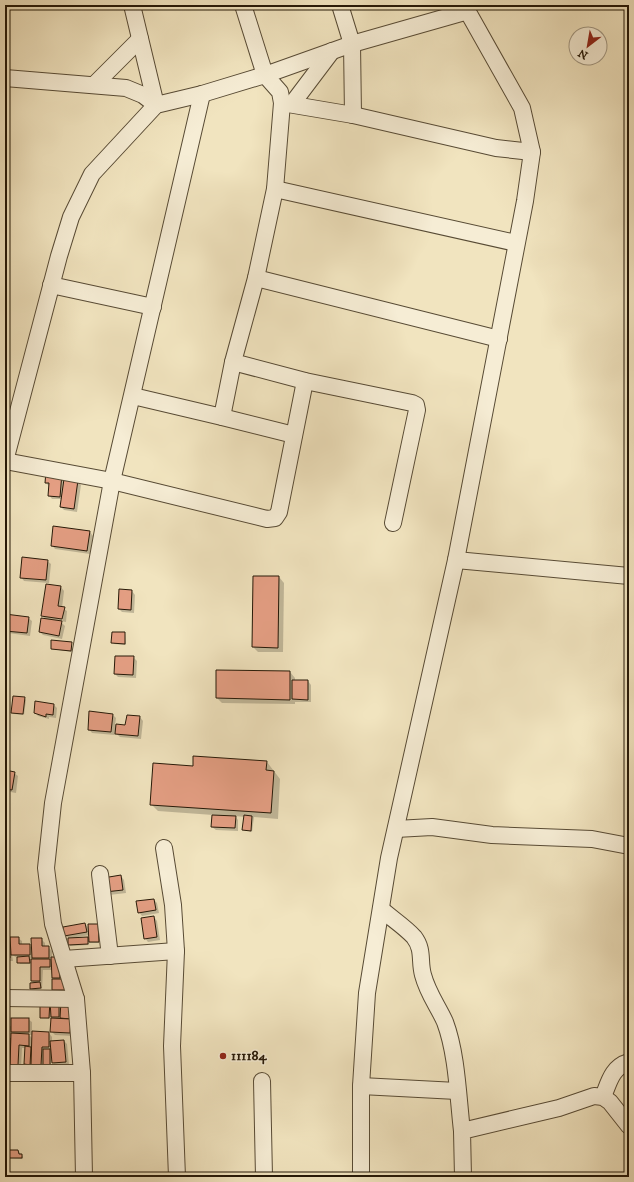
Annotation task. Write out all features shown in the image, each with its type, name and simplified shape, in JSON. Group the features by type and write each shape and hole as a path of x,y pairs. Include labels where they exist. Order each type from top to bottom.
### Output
{"street":[{"path":"132,5 156,105"},
{"path":"244,5 265,75 280,92 287,103 353,115 496,148 532,152"},
{"path":"340,5 352,44 353,115"},
{"path":"305,381 279,512 275,518 266,519 112,481 5,461 51,285 71,217 92,174 156,105 202,94 265,75 352,44 466,8 522,108 532,152 525,200 456,560 396,829 367,993 361,1086 361,1177"},
{"path":"95,84 140,39"},
{"path":"222,417 233,362 256,278 275,189 287,103 332,51"},
{"path":"5,78 95,84 126,88 143,95 156,105"},
{"path":"84,1177 82,1073 76,999 53,924 46,868 52,803 112,481 133,396 202,94"},
{"path":"275,189 516,243"},
{"path":"256,278 499,339"},
{"path":"51,285 153,307"},
{"path":"233,362 305,381 412,403 416,406 417,410 393,523"},
{"path":"133,396 294,435"},
{"path":"456,560 629,576"},
{"path":"396,829 432,827 492,835 592,839 629,846"},
{"path":"164,848 173,905 176,951 172,1046 177,1177"},
{"path":"100,874 110,956"},
{"path":"381,910 414,937 420,948 422,957 422,971 427,988 445,1021 452,1046 462,1131 463,1177"},
{"path":"64,959 176,951"},
{"path":"5,998 76,999"},
{"path":"603,1097 613,1072 620,1065 629,1062"},
{"path":"5,1073 82,1073"},
{"path":"262,1081 264,1177"},
{"path":"361,1086 457,1091"},
{"path":"462,1131 559,1108 594,1096 603,1097 610,1102 629,1126"}],"building":[{"path":"46,471 62,473 60,497 48,496 49,483 45,483"},
{"path":"64,479 78,480 74,509 60,507"},
{"path":"53,526 90,531 87,551 51,546"},
{"path":"22,557 48,560 46,580 20,578"},
{"path":"253,576 279,576 278,648 252,647"},
{"path":"46,584 61,586 58,606 65,607 62,619 41,616"},
{"path":"119,589 132,590 131,610 118,609"},
{"path":"5,614 29,617 27,633 5,631"},
{"path":"41,618 62,621 59,636 39,632"},
{"path":"112,632 125,632 125,644 111,643"},
{"path":"51,640 72,642 71,651 51,649"},
{"path":"115,656 134,656 133,675 114,674"},
{"path":"216,670 290,671 290,700 216,698"},
{"path":"292,680 308,680 308,700 292,699"},
{"path":"13,696 25,697 23,714 11,713"},
{"path":"35,701 54,704 53,715 46,714 46,717 34,713"},
{"path":"89,711 113,714 111,732 88,730"},
{"path":"127,715 140,716 138,736 115,734 116,724 125,725"},
{"path":"193,756 267,761 266,770 274,771 271,813 150,805 153,763 193,766"},
{"path":"5,770 15,772 12,790 5,789"},
{"path":"212,815 236,816 235,828 211,827"},
{"path":"244,815 252,816 251,831 242,830"},
{"path":"121,875 123,890 105,892 103,878"},
{"path":"154,899 156,910 138,913 136,901"},
{"path":"154,916 157,937 144,939 141,918"},
{"path":"85,923 87,932 64,936 63,927"},
{"path":"88,924 98,924 99,942 89,942"},
{"path":"5,935 9,935 10,958 5,958"},
{"path":"10,937 19,937 19,944 30,944 30,955 11,955"},
{"path":"88,937 88,944 68,945 68,938"},
{"path":"31,938 42,938 42,946 49,946 49,958 32,958"},
{"path":"29,956 30,963 17,963 17,957"},
{"path":"51,957 58,957 60,978 52,978"},
{"path":"31,959 50,959 50,967 40,967 40,981 31,981"},
{"path":"52,979 66,979 66,990 52,990"},
{"path":"40,982 41,988 30,989 30,983"},
{"path":"40,1000 50,1000 49,1018 40,1018"},
{"path":"59,1000 59,1017 51,1017 50,1001"},
{"path":"61,1001 71,1002 70,1019 60,1018"},
{"path":"11,1018 29,1018 29,1032 11,1032"},
{"path":"51,1018 71,1019 70,1033 50,1032"},
{"path":"5,1023 9,1024 9,1032 5,1032"},
{"path":"32,1031 49,1032 49,1047 42,1047 41,1065 31,1065"},
{"path":"11,1033 29,1034 29,1046 19,1045 18,1065 10,1065"},
{"path":"5,1038 10,1038 9,1058 5,1057"},
{"path":"64,1040 66,1062 52,1063 50,1041"},
{"path":"25,1046 31,1047 30,1065 24,1064"},
{"path":"43,1049 50,1049 50,1065 43,1065"},
{"path":"6,1150 18,1150 19,1154 22,1154 22,1158 6,1158"}],"place":[{"name":"111184","path":"223,1056"}]}
